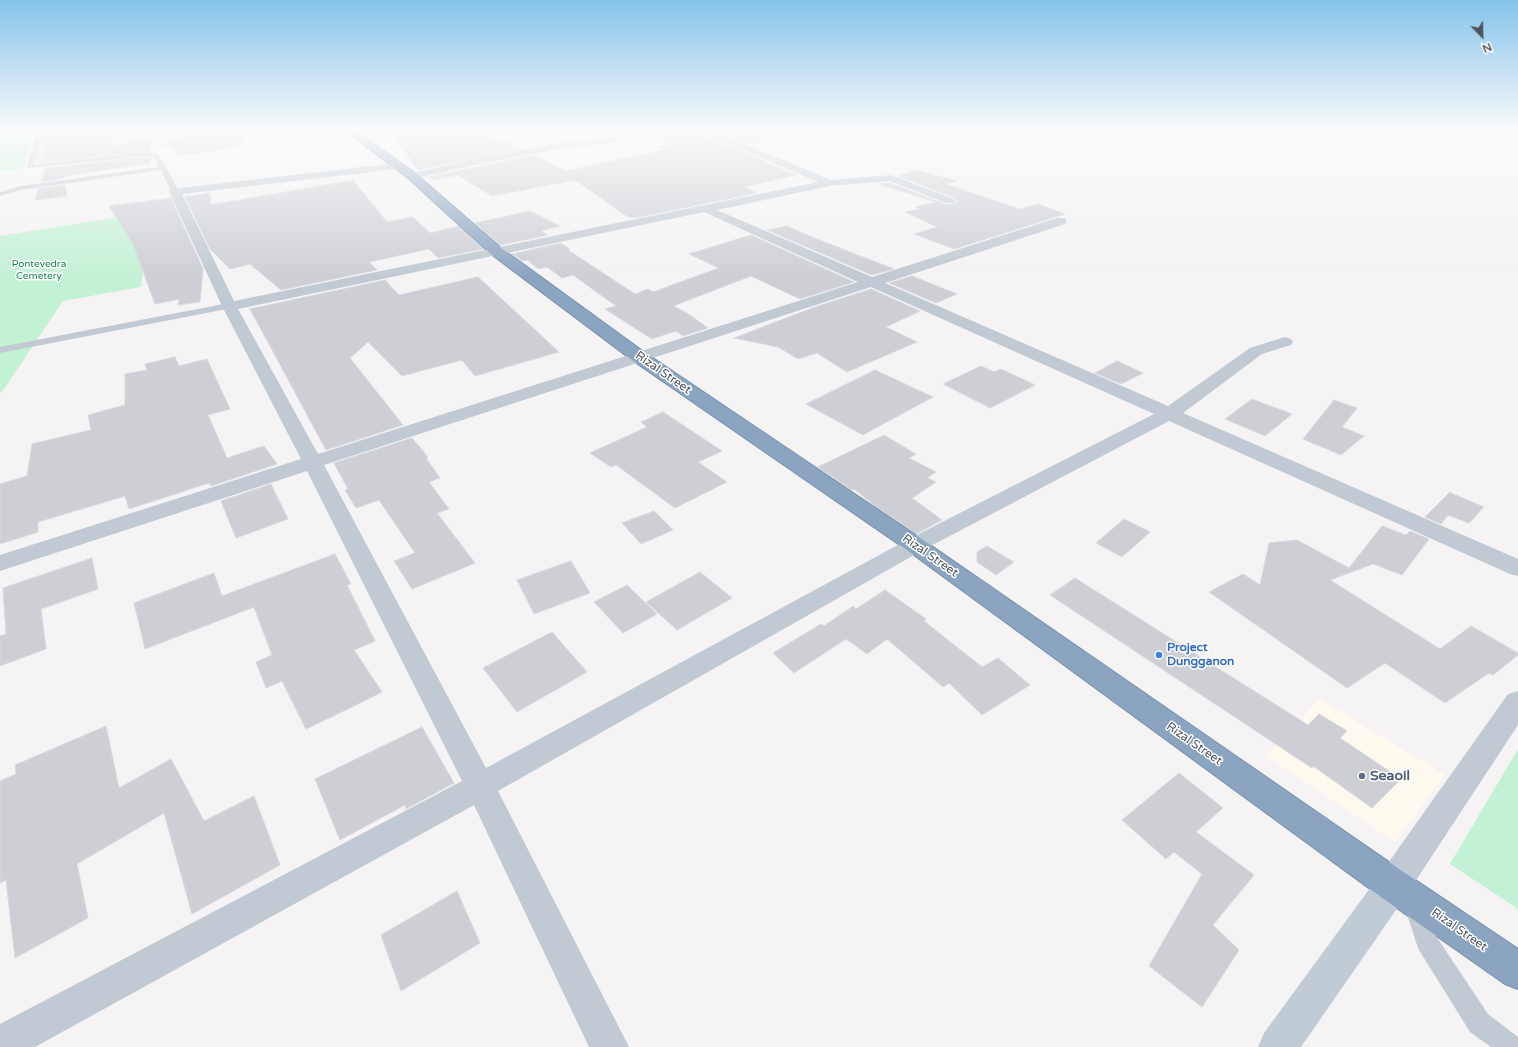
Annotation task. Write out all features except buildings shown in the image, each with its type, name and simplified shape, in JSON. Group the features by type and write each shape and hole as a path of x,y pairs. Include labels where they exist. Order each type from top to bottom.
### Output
{"highway":[{"name":"Rizal Street","path":"415,180 496,251 638,356 915,545 1403,892 1518,971"}],"main road":[{"path":"1278,1047 1403,892"}],"street":[{"path":"303,180 175,191 229,306 313,463 480,786 609,1047"},
{"path":"822,180 830,183"},
{"path":"229,306 830,183 868,180"},
{"path":"896,180 950,201"},
{"path":"706,209 1518,568"},
{"path":"0,563 313,463 638,356 873,283 1061,221"},
{"path":"0,1045 480,786 915,545 1169,414 1256,352 1285,342"},
{"path":"1403,892 1518,702"}],"lane":[{"path":"0,194 20,188 78,180"},
{"path":"169,180 175,191"},
{"path":"0,350 229,306"},
{"path":"1403,892 1427,942 1479,1023 1511,1047"}],"shaded area":[{"path":"1320,699 1445,775 1395,842 1266,756"}],"green space":[{"name":"Pontevedra Cemetery","path":"149,212 141,287 63,301 0,393 0,236"},
{"path":"1518,749 1518,909 1450,864"}],"place":[{"name":"Project Dungganon","path":"1159,655"},
{"name":"Seaoil","path":"1362,776"}]}
